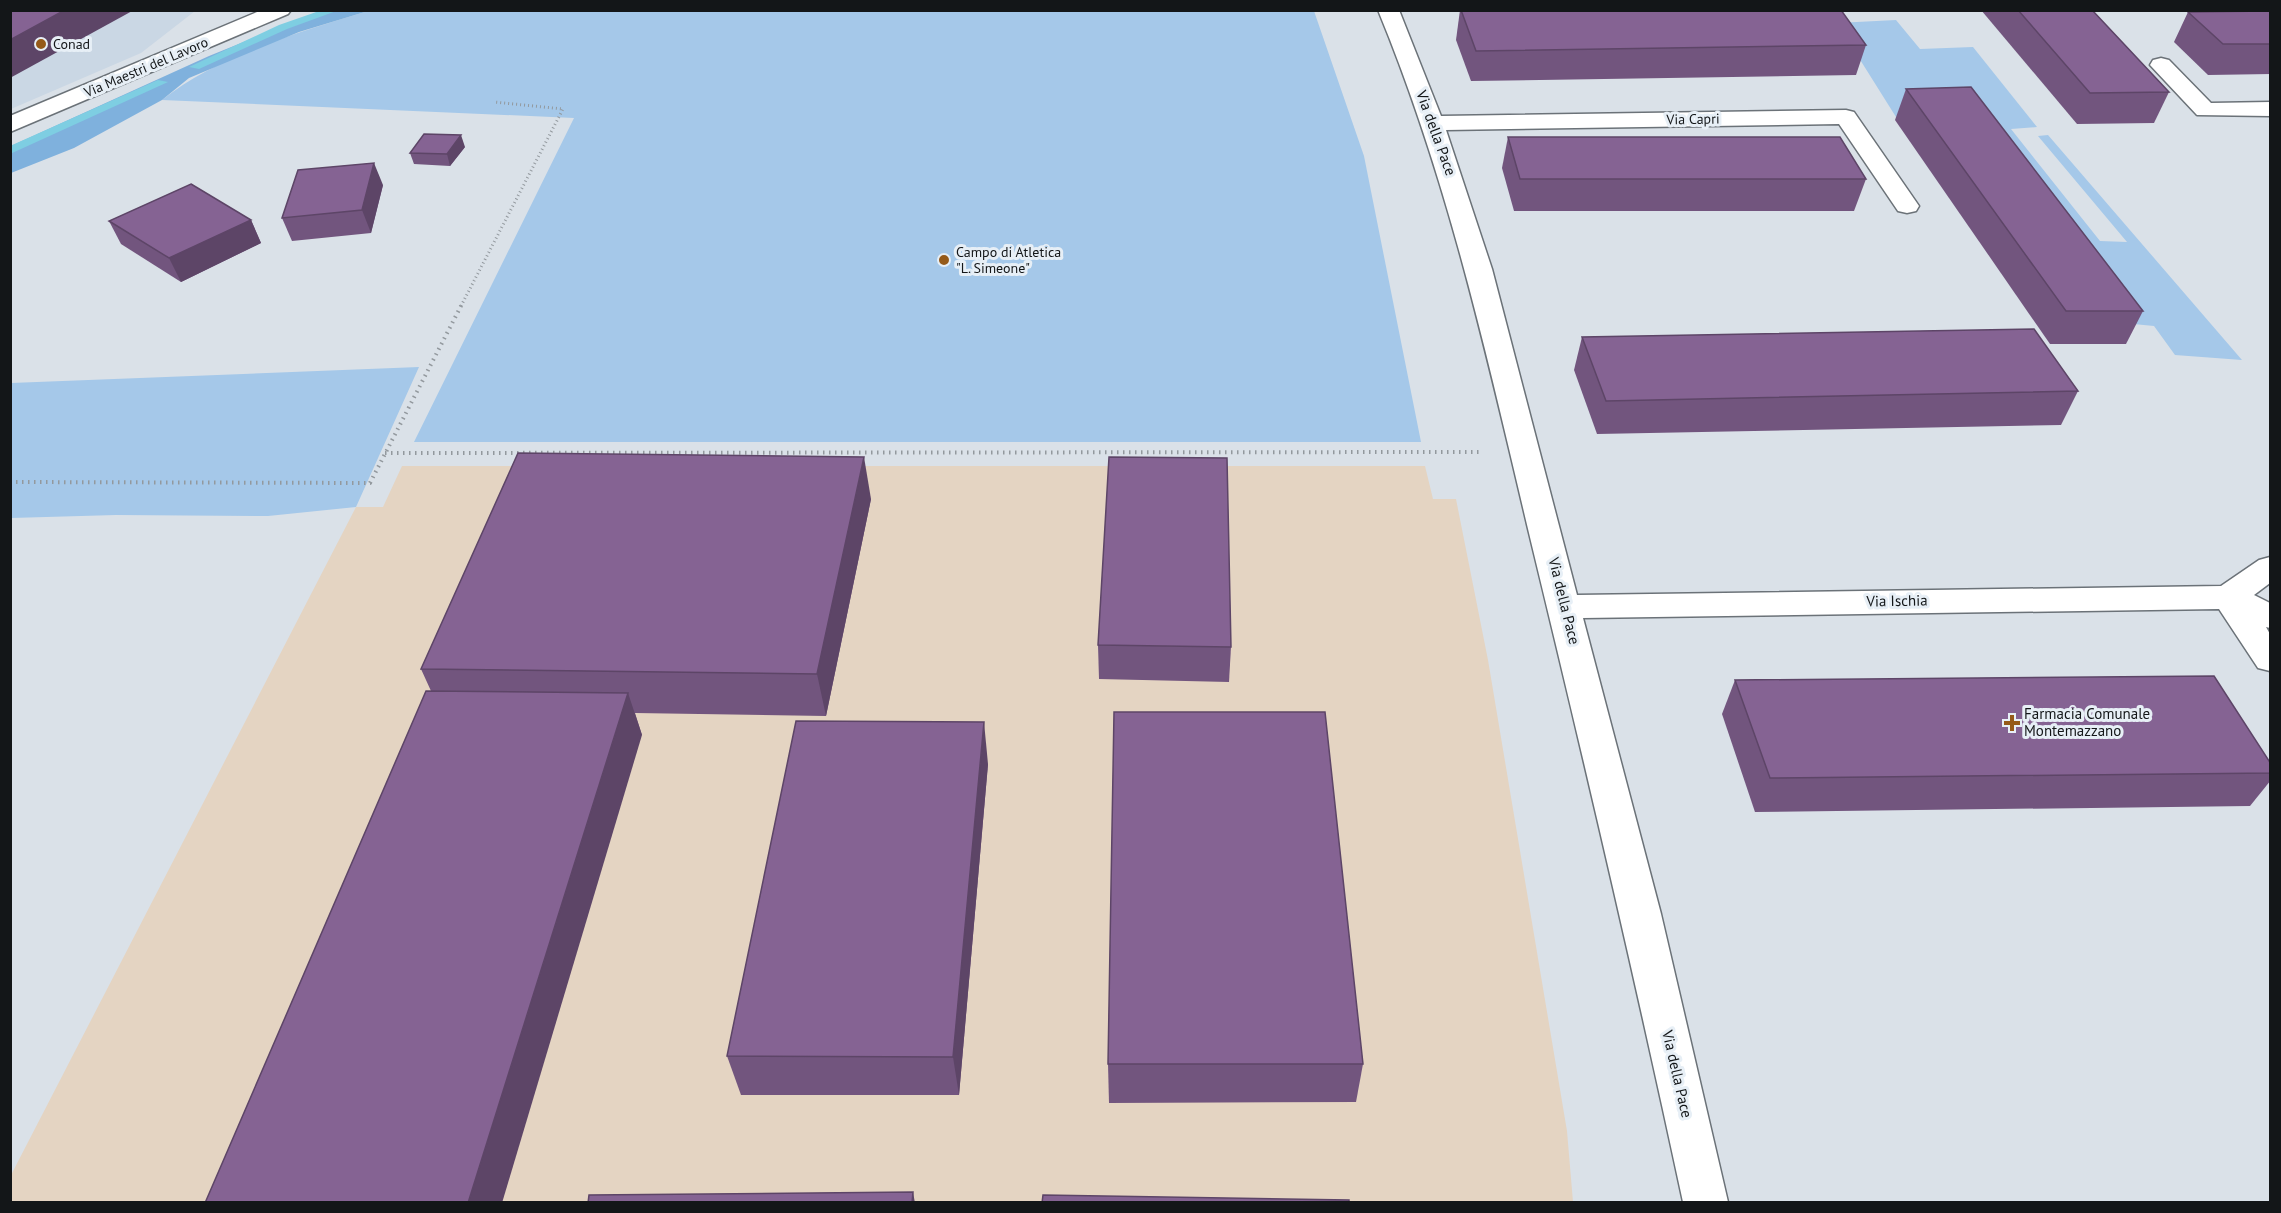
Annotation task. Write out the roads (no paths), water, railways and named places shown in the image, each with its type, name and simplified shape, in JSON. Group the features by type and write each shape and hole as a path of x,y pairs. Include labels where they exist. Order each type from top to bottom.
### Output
{"street":[{"path":"249,23 269,10"},
{"name":"Via Maestri del Lavoro","path":"10,126 281,10"},
{"name":"Via della Pace","path":"1388,10 1433,123 1479,268 1566,607 1641,914 1706,1203"},
{"path":"2161,65 2205,110 2271,109"},
{"name":"Via Capri","path":"1433,123 1846,117 1907,206"},
{"path":"2271,568 2228,597 2271,659"},
{"name":"Via Ischia","path":"1566,607 2228,597 2271,616"}],"waterway":[{"path":"195,67 283,27 334,10"},
{"path":"10,151 162,82"}],"place":[{"name":"Conad","path":"41,44"},
{"name":"Campo di Atletica \"L. Simeone\"","path":"944,260"},
{"name":"Farmacia Comunale Montemazzano","path":"2012,723"}]}
